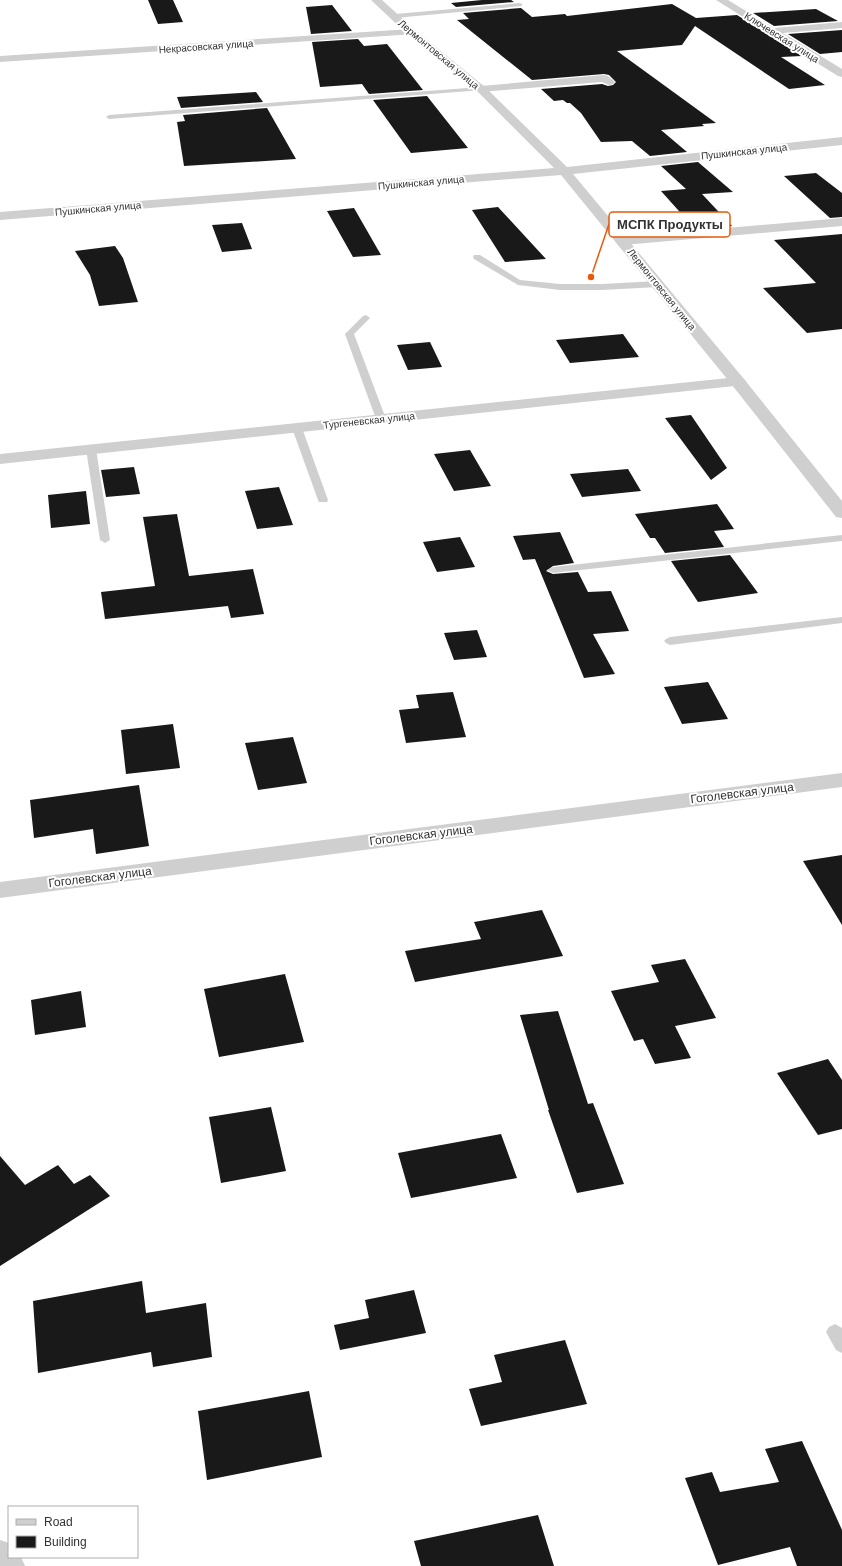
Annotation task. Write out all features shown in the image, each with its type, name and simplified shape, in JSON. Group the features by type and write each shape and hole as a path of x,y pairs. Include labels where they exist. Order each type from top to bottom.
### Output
{"street":[{"name":"Лермонтовская улица","path":"376,0 411,32 480,89 564,171 738,382 842,513"},
{"name":"Ключевская улица","path":"722,0 842,74"},
{"path":"774,31 842,25"},
{"name":"Некрасовская улица","path":"0,59 411,32"},
{"path":"480,89 604,78 609,82"},
{"name":"Пушкинская улица","path":"0,216 564,171 842,141"},
{"path":"623,241 842,222"},
{"name":"Тургеневская улица","path":"0,459 738,382"},
{"name":"Гоголевская улица","path":"0,890 842,780"},
{"path":"0,1556 8,1566"}],"lane":[{"path":"395,16 520,5"},
{"path":"109,117 480,89"},
{"path":"477,257 518,282 560,287 602,287 658,284"},
{"path":"366,318 349,334 381,419"},
{"path":"297,428 323,500"},
{"path":"91,449 105,540"},
{"path":"553,570 842,538"},
{"path":"670,641 842,620"}],"building":[{"path":"148,0 173,0 183,22 158,24"},
{"path":"482,0 511,0 514,2 456,7 451,3"},
{"path":"672,4 696,18 737,15 802,56 781,57 825,85 789,89 695,26 682,45 617,51 716,123 702,124 704,126 661,130 687,152 650,156 632,141 601,142 581,113 570,103 563,100 554,101 541,89 602,84 608,86 613,85 616,82 609,75 604,74 532,80 457,20 469,19 463,13 521,8 532,17 565,14 567,16"},
{"path":"332,5 352,31 311,34 306,7"},
{"path":"816,9 838,21 774,26 753,13"},
{"path":"842,30 842,52 820,54 788,34"},
{"path":"358,39 364,46 387,44 423,90 369,94 362,84 320,87 312,42"},
{"path":"256,92 263,102 181,108 177,97"},
{"path":"427,96 468,148 411,153 373,100"},
{"path":"267,108 296,159 184,166 177,122 185,121 183,115"},
{"path":"698,162 733,192 702,194 732,226 695,229 661,191 686,189 661,166"},
{"path":"816,173 842,193 842,217 830,218 784,176"},
{"path":"498,207 546,259 505,262 472,210"},
{"path":"354,208 381,255 353,257 327,211"},
{"path":"242,223 252,249 222,252 212,225"},
{"path":"842,234 842,329 807,333 763,288 816,283 774,240"},
{"path":"115,246 123,258 138,302 99,306 90,275 75,251"},
{"path":"623,334 639,357 570,363 556,340"},
{"path":"430,342 442,367 408,370 397,345"},
{"path":"691,415 727,468 711,480 665,418"},
{"path":"470,450 491,486 454,491 434,454"},
{"path":"134,467 140,494 106,497 101,470"},
{"path":"628,469 641,491 582,497 570,474"},
{"path":"279,487 293,525 257,529 245,491"},
{"path":"86,491 90,524 51,528 48,495"},
{"path":"717,504 734,529 714,531 724,547 665,553 655,538 650,538 635,514"},
{"path":"177,514 189,576 253,569 264,614 231,618 228,606 105,619 101,592 155,586 143,517"},
{"path":"560,532 574,563 553,566 546,571 553,574 578,572 588,592 611,591 629,631 593,634 615,674 584,678 535,559 523,560 513,536"},
{"path":"460,537 475,567 437,572 423,542"},
{"path":"730,555 758,593 698,602 671,561"},
{"path":"477,630 487,657 454,660 444,633"},
{"path":"708,682 728,719 682,724 664,687"},
{"path":"453,692 466,737 406,743 399,710 419,708 416,695"},
{"path":"173,724 180,768 126,774 121,730"},
{"path":"293,737 307,783 258,790 245,743"},
{"path":"139,785 149,846 96,854 93,829 34,838 30,800"},
{"path":"842,855 842,925 803,861"},
{"path":"542,910 563,956 415,982 405,951 481,939 474,922"},
{"path":"685,959 716,1018 675,1026 691,1058 655,1064 643,1039 634,1041 611,991 659,982 651,965"},
{"path":"285,974 304,1042 219,1057 204,989"},
{"path":"81,991 86,1027 35,1035 31,1000"},
{"path":"558,1011 588,1104 593,1103 624,1184 577,1193 548,1110 520,1015"},
{"path":"828,1059 842,1080 842,1129 818,1135 777,1073"},
{"path":"271,1107 286,1171 221,1183 209,1117"},
{"path":"501,1134 517,1178 411,1198 398,1153"},
{"path":"0,1156 25,1185 58,1165 74,1184 90,1175 110,1196 0,1266"},
{"path":"142,1281 146,1313 206,1303 212,1357 153,1367 151,1352 38,1373 33,1301"},
{"path":"414,1290 426,1333 340,1350 334,1325 369,1318 365,1300"},
{"path":"565,1340 587,1404 481,1426 469,1389 502,1382 494,1355"},
{"path":"309,1391 322,1457 207,1480 198,1411"},
{"path":"802,1441 842,1530 842,1566 797,1566 790,1547 718,1565 685,1478 712,1472 720,1492 779,1482 765,1449"},
{"path":"538,1515 554,1566 421,1566 414,1541"}],"place":[{"name":"МСПК Продукты","path":"591,277"}]}
